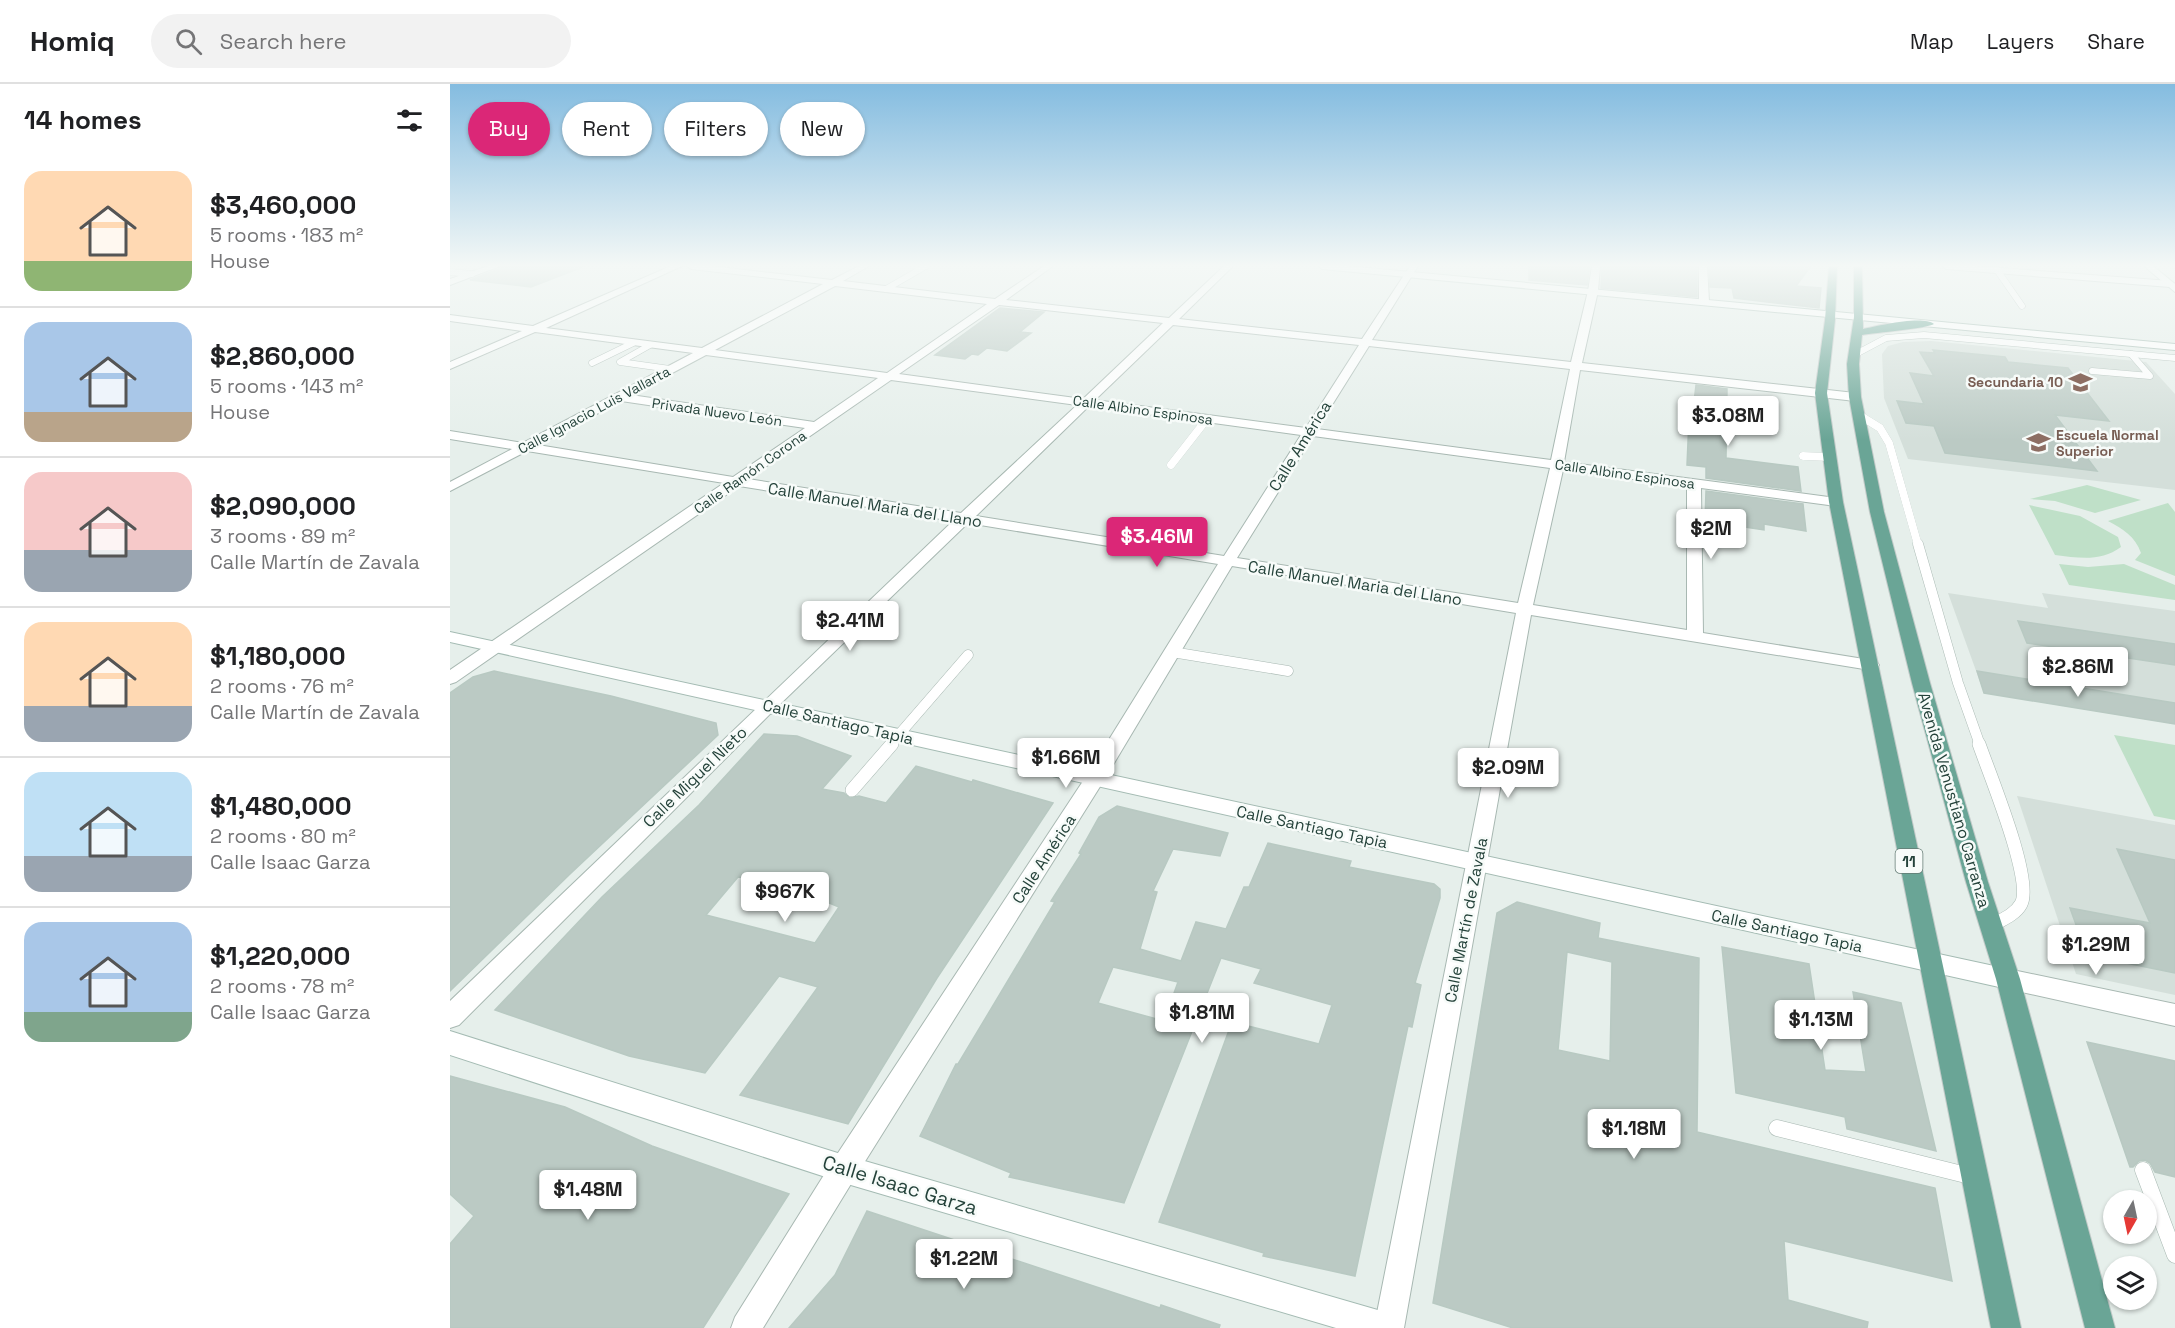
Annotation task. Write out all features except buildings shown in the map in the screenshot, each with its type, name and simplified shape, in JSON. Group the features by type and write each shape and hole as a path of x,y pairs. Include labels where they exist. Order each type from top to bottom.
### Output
{"main road":[{"name":"11","path":"1829,324 1821,393 1828,457 1929,962 2006,1328"},
{"path":"1858,325 1928,324"},
{"name":"Avenida Venustiano Carranza","path":"1858,325 1854,355 1855,397 1877,512 1897,595 2008,979 2100,1328"}],"street":[{"name":"Calle Albino Espinosa","path":"492,324 1836,502"},
{"path":"450,366 546,324"},
{"name":"Calle Ignacio Luis Vallarta","path":"450,487 757,324"},
{"name":"Calle Ramón Corona","path":"450,678 964,324"},
{"name":"Calle Miguel Nieto","path":"450,1017 768,706 1169,324"},
{"path":"1209,324 1855,397"},
{"name":"Calle América","path":"746,1328 844,1169 1095,780 1227,562 1377,324"},
{"name":"Calle Martín de Zavala","path":"1388,1328 1524,611 1585,324"},
{"path":"1858,325 1925,324"},
{"path":"1930,324 2175,347"},
{"name":"Privada Nuevo León","path":"618,398 817,426"},
{"name":"Calle Manuel Maria del Llano","path":"450,435 1524,611 1870,665"},
{"path":"1694,483 1695,638"},
{"name":"Calle Santiago Tapia","path":"450,637 2175,1015"},
{"name":"Calle Isaac Garza","path":"450,1043 844,1169 1388,1328"}],"lane":[{"path":"1854,355 1886,338 1918,335 2175,358"},
{"path":"2084,338 2095,351"},
{"path":"592,363 633,343"},
{"path":"651,345 620,362 670,369"},
{"path":"2092,371 2150,376 2131,354"},
{"path":"1859,415 1880,428 1889,443 1959,683 2020,866 2026,894 2018,911 1991,926"},
{"path":"1171,465 1207,419"},
{"path":"1803,456 1828,457"},
{"path":"1172,652 1288,672"},
{"path":"852,790 968,655"},
{"path":"1777,1128 1974,1177"},
{"path":"2143,1170 2175,1255"}],"shaded area":[{"path":"1931,341 2146,362 2175,394 2175,490 1908,459 1884,398 1882,354 1888,346 1903,342"},
{"path":"1948,593 2048,608 2042,593 2175,611 2175,724 1984,693"},
{"path":"2017,796 2175,825 2175,995 2076,974"}],"green space":[{"path":"2087,485 2141,500 2095,513 2055,501 2030,499"},
{"path":"2168,503 2175,512 2175,576 2135,560 2141,553 2135,542 2123,530 2108,521"},
{"path":"2029,505 2080,516 2118,537 2121,547 2098,557 2055,555"},
{"path":"2059,564 2088,567 2124,564 2175,585 2175,600 2069,585"},
{"path":"2114,735 2175,745 2175,820 2154,816"}],"place":[{"name":"Secundaria 10","path":"2081,382"},
{"name":"Escuela Normal Superior","path":"2038,443"}]}
